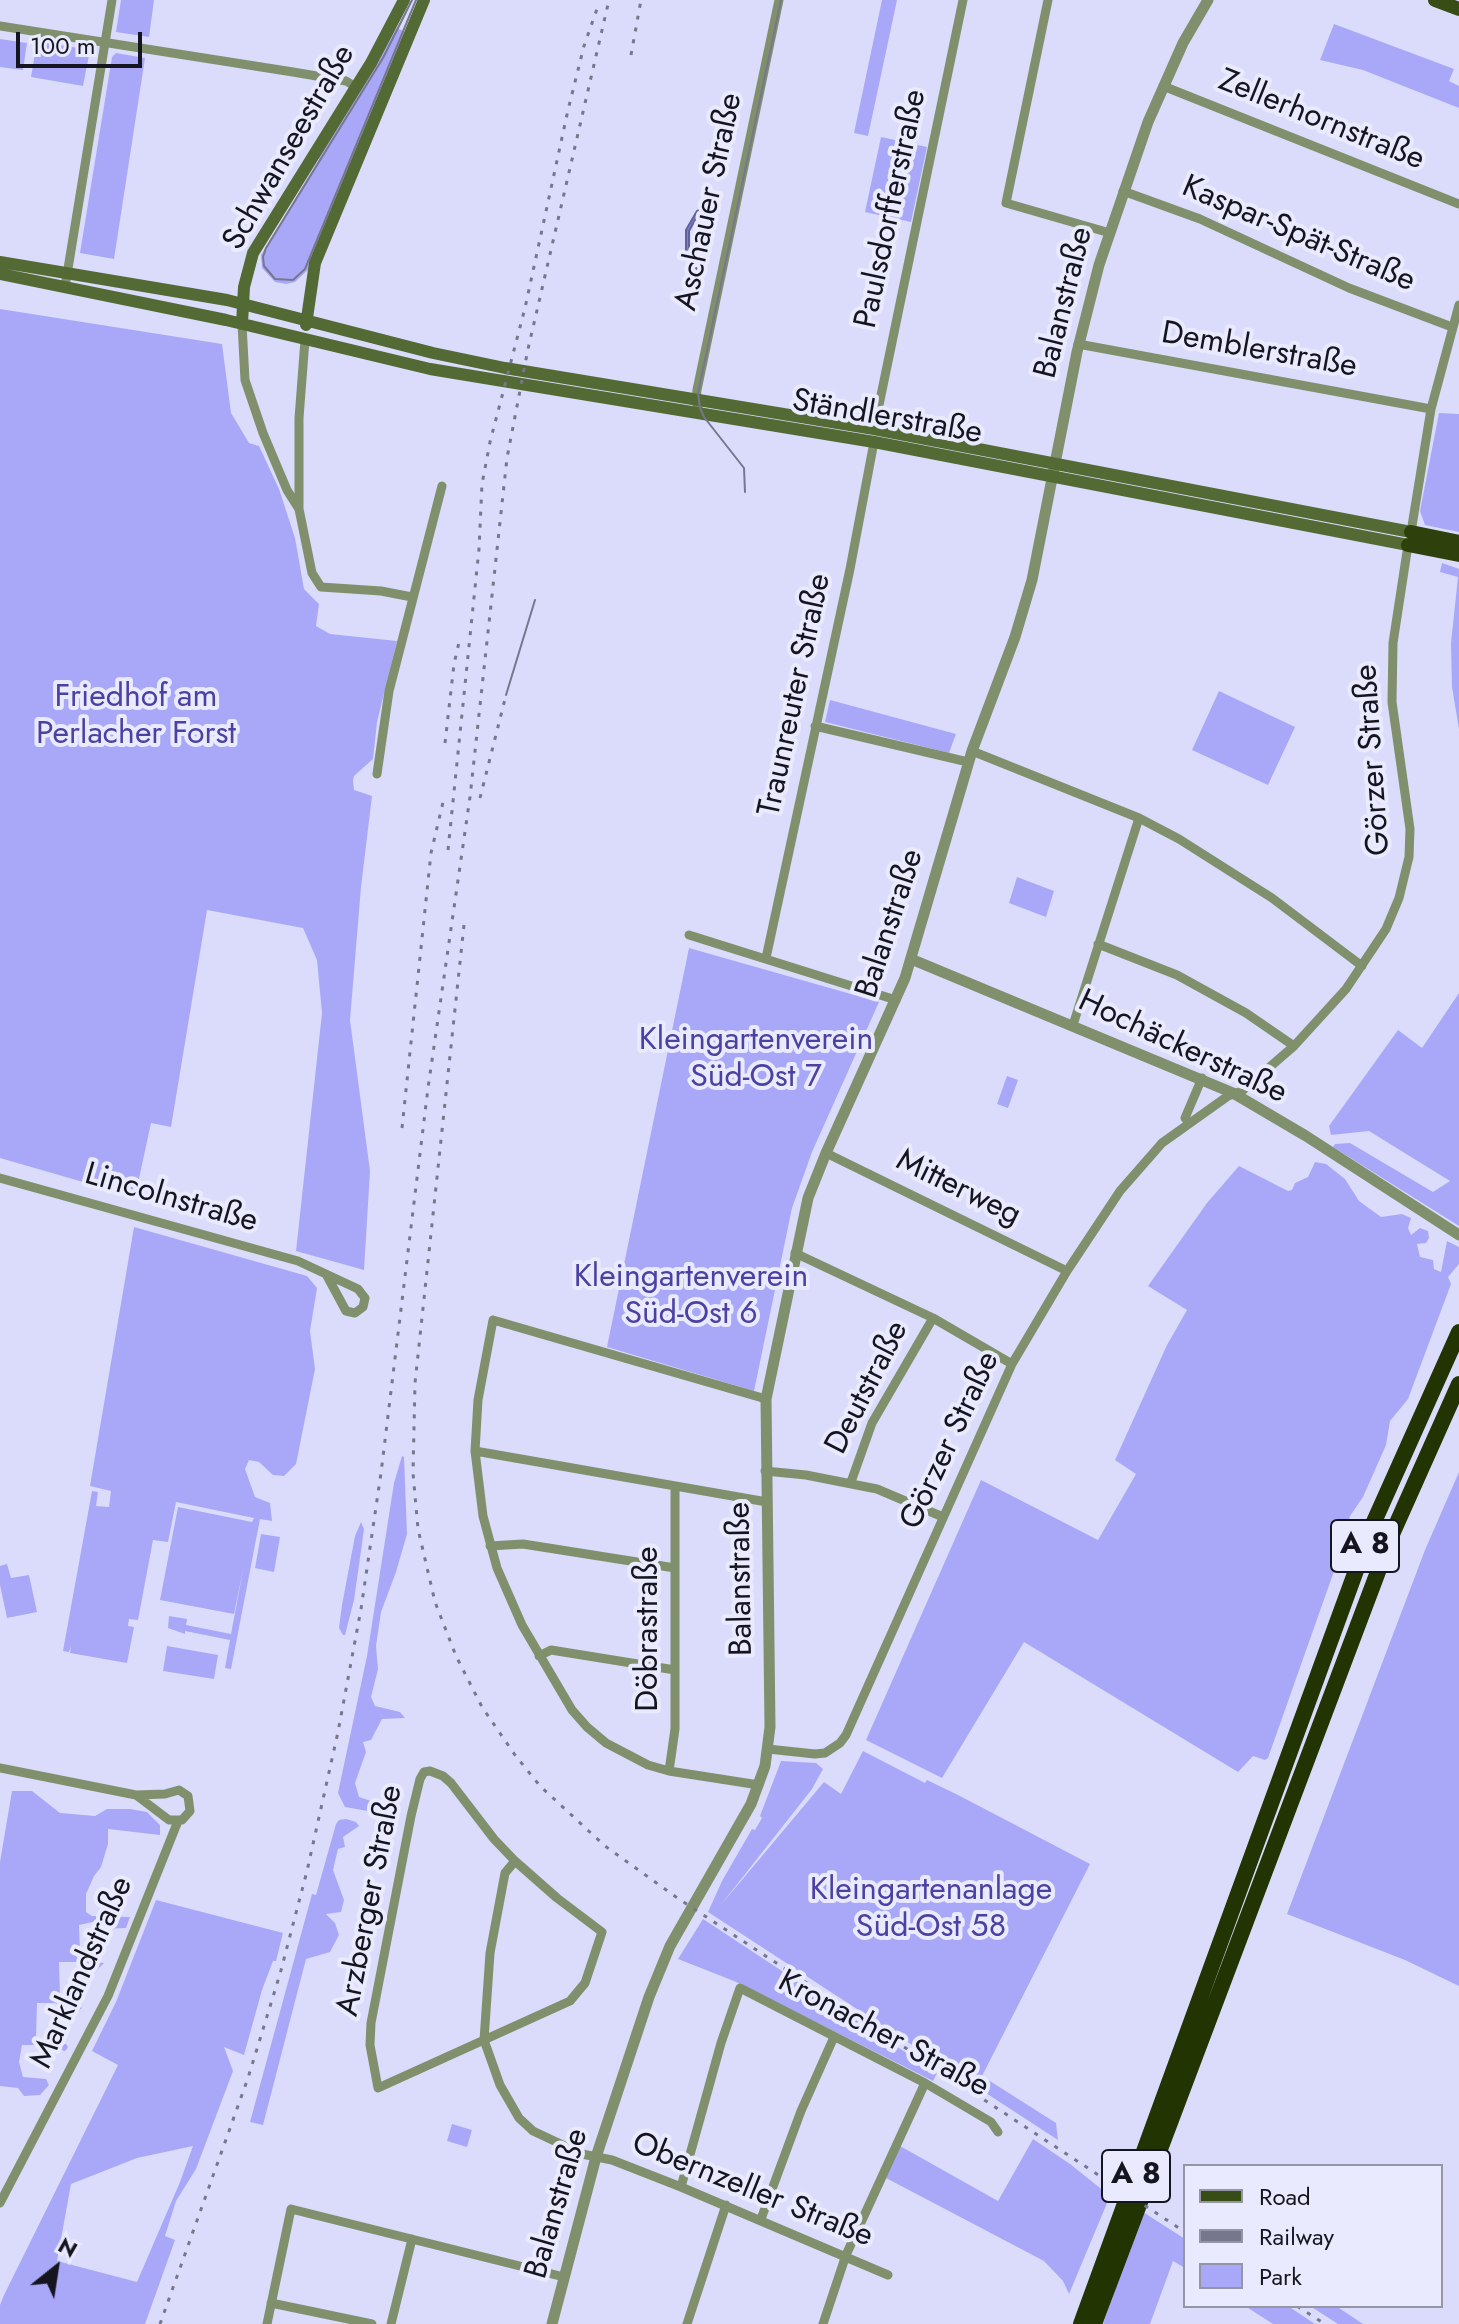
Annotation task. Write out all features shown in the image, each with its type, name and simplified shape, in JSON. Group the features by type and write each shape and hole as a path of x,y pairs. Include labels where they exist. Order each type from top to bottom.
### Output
{"highway":[{"name":"Ständlerstraße","path":"1409,538 1459,542"},
{"name":"Ständlerstraße","path":"1409,538 1459,555"},
{"name":"A 8","path":"1081,2324 1373,1524 1459,1332"},
{"name":"A 8","path":"1094,2324 1393,1532 1459,1384"}],"main road":[{"name":"Schwanseestraße","path":"242,324 249,263 258,243 356,87 404,0"},
{"name":"Schwanseestraße","path":"305,340 315,263 424,0"},
{"path":"1435,0 1459,9"},
{"name":"Ständlerstraße","path":"0,262 242,303 433,353 698,408"},
{"name":"Ständlerstraße","path":"0,274 242,324 444,372 874,436 1409,538"}],"street":[{"path":"65,287 112,0"},
{"name":"Aschauer Straße","path":"698,408 779,0"},
{"name":"Paulsdorfferstraße","path":"874,436 963,0"},
{"path":"1048,0 1006,203 1110,233"},
{"name":"Balanstraße","path":"552,2324 596,2157 665,1957 744,1817 759,1785 768,1749 766,1399 808,1198 896,1000 911,959 970,757 1025,604 1055,471 1078,344 1123,191 1163,86 1208,0"},
{"path":"0,26 346,81 356,87"},
{"name":"Zellerhornstraße","path":"1163,86 1459,204"},
{"name":"Kaspar-Spät-Straße","path":"1123,191 1200,219 1359,293 1452,327"},
{"name":"Görzer Straße","path":"768,1749 815,1754 825,1753 840,1743 902,1614 1012,1364 1102,1218 1139,1167 1162,1143 1233,1093 1242,1091 1294,1046 1338,999 1362,966 1395,909 1409,857 1410,829 1392,702 1393,643 1431,409 1459,305"},
{"name":"Schwanseestraße","path":"242,324 245,380 263,433 287,490 299,509"},
{"name":"Schwanseestraße","path":"305,340 298,453 299,509 312,573 321,587 381,591 412,597"},
{"name":"Demblerstraße","path":"1078,344 1431,409"},
{"name":"Traunreuter Straße","path":"766,958 874,436"},
{"path":"377,774 382,721 442,486"},
{"path":"815,726 970,757 1139,818 1240,877 1362,966"},
{"path":"1073,1025 1139,818"},
{"path":"689,935 896,1000"},
{"path":"1098,944 1177,975 1246,1013 1294,1046"},
{"name":"Hochäckerstraße","path":"911,959 1233,1093 1306,1136 1459,1235"},
{"path":"1189,1123 1185,1118 1202,1078"},
{"name":"Mitterweg","path":"826,1153 1067,1271"},
{"name":"Lincolnstraße","path":"0,1178 298,1261 351,1285 363,1294 365,1303 359,1311 350,1313 342,1308 326,1274"},
{"path":"795,1253 933,1318 1012,1364"},
{"name":"Deutstraße","path":"851,1482 872,1423 933,1318"},
{"path":"759,1785 669,1771 628,1756 587,1727 572,1710 539,1656 506,1590 490,1546 478,1487 475,1451 478,1400 493,1320 766,1399"},
{"path":"475,1451 767,1502"},
{"path":"765,1471 851,1482 892,1494 943,1517"},
{"name":"Döbrastraße","path":"669,1771 675,1729 675,1487"},
{"path":"490,1546 523,1544 675,1568"},
{"path":"539,1656 551,1650 675,1670"},
{"path":"0,1768 136,1795 179,1790 190,1800 189,1814 170,1817 136,1795"},
{"name":"Arzberger Straße","path":"484,2040 378,2088 370,2045 371,2023 411,1816 424,1772 436,1773 451,1783 515,1861"},
{"path":"165,1794 161,1801 170,1817"},
{"name":"Marklandstraße","path":"0,2203 108,1996 166,1849 170,1817"},
{"path":"515,1861 602,1932 585,1983 570,2001 484,2040 490,1953 505,1873 515,1861"},
{"name":"Kronacher Straße","path":"681,2187 721,2043 740,1988 925,2083 991,2122 998,2132"},
{"path":"761,2219 801,2111 834,2037"},
{"name":"Obernzeller Straße","path":"484,2040 500,2085 519,2118 543,2136 582,2154 612,2160 761,2219 888,2275"},
{"path":"823,2324 846,2255 925,2083"},
{"path":"687,2324 726,2205"},
{"path":"267,2324 291,2209 564,2277"},
{"path":"391,2324 412,2239"},
{"path":"271,2303 372,2324"}],"green space":[{"path":"121,0 154,0 149,37 116,32"},
{"path":"882,0 897,0 868,136 854,133"},
{"path":"1334,24 1454,69 1449,81 1459,86 1459,108 1363,70 1320,60"},
{"path":"397,28 407,33 309,269 295,282 275,282 262,268 261,255"},
{"path":"0,39 27,43 23,70 0,67"},
{"path":"37,41 90,50 83,86 31,77"},
{"path":"116,53 145,58 114,259 80,253 112,57"},
{"path":"881,137 927,147 911,222 865,212"},
{"name":"Friedhof am Perlacher Forst","path":"0,309 222,344 231,413 249,443 259,446 279,489 295,538 304,589 319,604 316,626 330,634 397,641 377,722 373,759 353,780 354,790 372,796 350,1020 370,1171 364,1270 296,1251 322,1013 317,960 303,928 207,910 171,1127 151,1123 135,1197 0,1158"},
{"path":"1439,413 1459,414 1459,532 1425,525 1420,511"},
{"path":"1442,563 1459,569 1459,729 1452,687 1451,643 1458,577 1440,572"},
{"path":"1219,691 1295,727 1268,785 1192,750"},
{"path":"830,700 956,734 949,753 825,722"},
{"path":"1017,877 1054,891 1046,917 1009,903"},
{"name":"Kleingartenverein Süd-Ost 7","path":"689,948 879,1002 812,1152 792,1208 754,1391 607,1347"},
{"path":"1459,993 1459,1226 1333,1147 1335,1144 1350,1143 1433,1192 1450,1181 1369,1131 1331,1135 1329,1126 1398,1030 1422,1048"},
{"path":"1007,1076 1018,1080 1008,1108 997,1104"},
{"path":"1315,1162 1326,1164 1345,1179 1359,1201 1381,1217 1402,1214 1411,1218 1408,1228 1411,1235 1420,1228 1428,1231 1426,1243 1417,1244 1420,1257 1433,1260 1434,1269 1441,1272 1447,1241 1459,1247 1459,1264 1448,1277 1451,1284 1408,1399 1390,1421 1386,1445 1363,1497 1350,1516 1333,1574 1268,1758 1253,1756 1238,1772 1024,1642 942,1778 866,1740 981,1480 1098,1540 1136,1474 1115,1460 1167,1345 1187,1310 1148,1286 1207,1203 1239,1166 1288,1191 1295,1183 1308,1177"},
{"path":"134,1227 307,1276 317,1288 310,1331 315,1369 296,1464 284,1476 273,1475 259,1462 249,1460 245,1469 255,1497 270,1503 272,1521 260,1519 231,1669 225,1668 230,1640 185,1631 185,1634 168,1628 169,1616 187,1619 186,1625 231,1634 244,1565 234,1614 160,1600 178,1507 252,1522 254,1518 176,1502 168,1542 153,1540 138,1620 129,1619 128,1626 134,1627 127,1663 70,1653 71,1646 69,1652 63,1651 92,1491 98,1492 96,1506 109,1507 111,1491 90,1486"},
{"path":"402,1456 407,1534 381,1612 376,1646 378,1669 371,1697 375,1706 400,1712 405,1718 382,1719 371,1740 363,1742 366,1752 355,1783 359,1797 380,1804 382,1808 379,1813 345,1807 338,1793 367,1656 394,1483"},
{"path":"1459,1472 1459,1986 1405,1960 1287,1914 1425,1550"},
{"path":"361,1522 364,1529 354,1600 343,1635 339,1628 342,1605 355,1536"},
{"path":"261,1534 280,1537 274,1572 255,1568"},
{"path":"7,1564 11,1578 29,1575 37,1612 7,1618 0,1585 0,1566"},
{"path":"167,1646 218,1655 214,1679 163,1671"},
{"name":"Kleingartenanlage Süd-Ost 58","path":"863,1751 925,1783 927,1780 958,1795 1090,1864 982,2076 1056,2123 1058,2140 708,1912 722,1881 752,1829 755,1830 762,1818 760,1816 781,1761 816,1763 823,1769 812,1789 720,1906 824,1782 841,1794"},
{"path":"12,1791 32,1791 60,1813 95,1816 107,1809 130,1809 147,1812 160,1825 160,1835 108,1829 108,1844 101,1867 86,1894 86,1912 92,1916 130,1917 126,1928 101,1929 97,1921 79,1925 80,1952 84,1960 104,1963 96,1971 82,1969 77,1962 59,1962 60,1994 82,2008 76,2013 55,2003 37,2003 36,2038 68,2047 65,2051 42,2045 22,2045 19,2062 23,2077 46,2079 49,2085 40,2095 24,2096 18,2088 0,2086 0,1862"},
{"path":"346,1819 359,1826 343,1837 345,1847 338,1849 333,1870 344,1900 341,1912 326,1914 335,1923 339,1935 330,1952 306,1959 263,2125 250,2122 312,1894 316,1895 336,1824"},
{"path":"156,1900 283,1933 276,1961 273,1961 262,1990 244,2055 224,2047 233,2071 196,2169 176,2201 165,2236 175,2240 145,2324 0,2324 0,2305 4,2295 118,2065 92,2051 116,2002","holes":["193,2146 137,2282 57,2261 71,2184 137,2158"]},
{"path":"703,1919 937,2073 933,2081 734,1981 678,1959"},
{"path":"452,2124 472,2130 467,2147 447,2141"},
{"path":"1033,2139 1110,2196 1069,2294 1063,2281 1044,2261 886,2178 900,2146 998,2201"},
{"path":"1143,2212 1183,2238 1183,2267 1173,2261 1150,2324 1103,2324"},
{"path":"1248,2308 1291,2308 1315,2324 1273,2324"},
{"path":"1313,2308 1339,2308 1363,2324 1338,2324"}],"shaded area":[{"path":"719,203 699,213 689,231 689,253 701,270 699,272 686,255 686,230 697,211"}],"tram line":[{"path":"412,0 383,58 266,248 264,266 275,279 293,280 305,269 416,0"},
{"path":"745,492 744,468 704,417 698,393 781,0"},
{"path":"506,695 535,600"}],"railway":[{"path":"160,2324 248,2078 280,1974 338,1732 361,1609 381,1473 428,1088 470,797 507,458 528,349 609,0"},
{"path":"631,55 641,0"},
{"path":"448,850 479,549 482,484 525,308 568,110 598,6"},
{"path":"445,743 460,638"},
{"path":"480,798 506,695"},
{"path":"402,1128 431,853 444,798"},
{"path":"464,925 415,1383 413,1473 418,1529 435,1602 456,1656 482,1707 540,1786 605,1846 676,1897 1183,2231"},
{"path":"1300,2308 1325,2324"}],"park label":[{"name":"Kleingartenverein Süd-Ost 6","path":"691,1296"}]}
